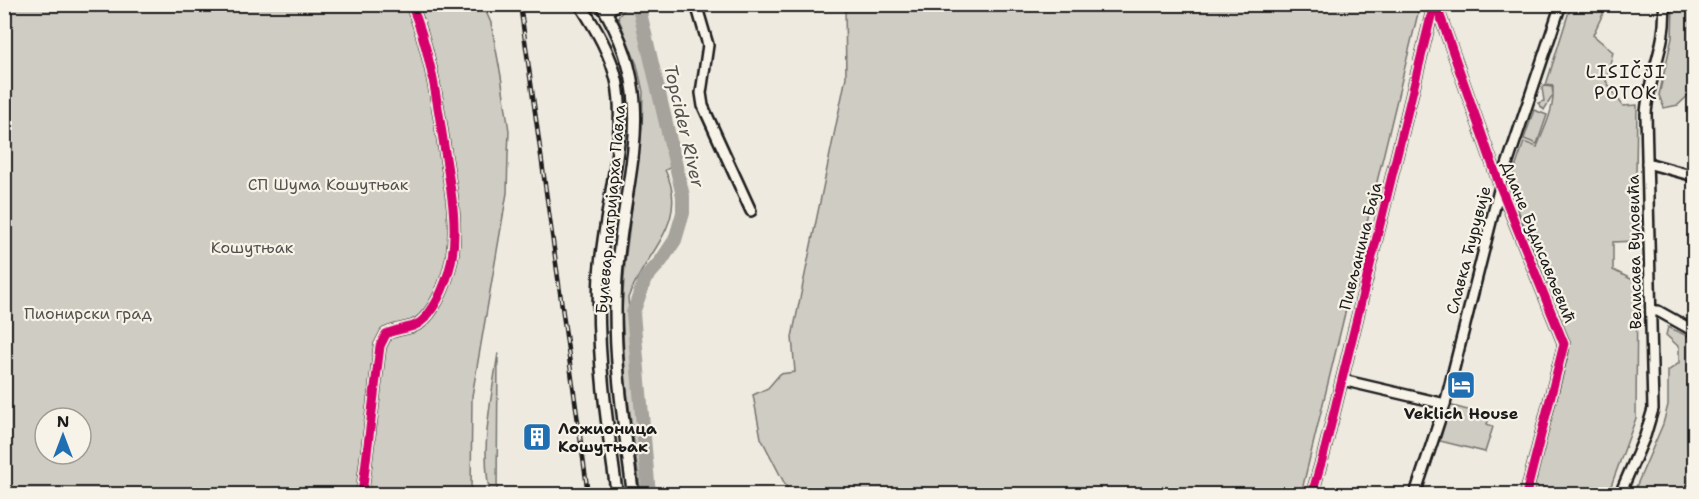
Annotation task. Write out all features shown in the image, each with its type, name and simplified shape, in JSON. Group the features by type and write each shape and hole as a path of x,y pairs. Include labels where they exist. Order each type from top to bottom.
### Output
{"main road":[{"name":"Булевар патријарха Павла","path":"580,4 608,54 619,101 618,137 600,256 599,308 603,405 617,495"},
{"name":"Булевар патријарха Павла","path":"603,8 624,48 634,82 636,103 635,137 618,257 615,330 620,402 633,495"}],"street":[{"path":"363,495 380,346 386,334 417,325 427,316 445,280 452,257 453,210 438,109 426,50 411,4"},
{"path":"603,8 618,4"},
{"path":"696,4 708,45 701,93 703,106 751,211"},
{"name":"Диане Будисављевић","path":"1435,4 1500,186 1564,345 1526,495"},
{"name":"Пивљанина Баја","path":"1312,495 1435,4"},
{"name":"Славка Ћурувије","path":"1415,495 1445,404 1500,186 1561,4"},
{"name":"Велисава Вуловића","path":"1620,495 1645,436 1652,413 1647,101 1664,40 1664,4"},
{"path":"1647,163 1695,176"},
{"path":"1651,311 1658,311 1695,331"},
{"path":"1342,380 1445,404"}],"green space":[{"name":"Кошутњак","path":"4,5 483,5 491,23 509,131 507,193 472,396 471,494 5,494"},
{"path":"628,5 635,5 674,166 665,170 672,189 673,205 669,221 628,298 646,494 641,494 625,377 622,311 625,263 642,128 643,92 637,65 618,17"},
{"path":"845,5 1420,5 1301,494 790,494 761,438 753,395 768,388 780,374 795,372 792,337 846,77"},
{"path":"1571,5 1607,5 1593,35 1613,52 1606,81 1623,106 1637,105 1635,241 1613,242 1613,270 1637,282 1636,418 1608,494 1531,494 1569,352 1569,341 1558,315 1564,313 1552,282 1546,284 1509,186 1524,142 1537,147 1547,121 1553,95 1544,110 1538,103 1544,101 1542,88 1544,86 1552,87 1553,94 1553,86 1546,85"},
{"path":"1673,5 1694,5 1694,90 1678,105 1664,108 1659,95 1672,38"},
{"path":"1534,110 1547,115 1537,144 1524,139"},
{"path":"1668,327 1694,339 1694,494 1633,494 1663,424 1668,405 1668,371 1679,363 1679,347 1666,335"},
{"path":"498,353 497,494 490,494 486,441"},
{"path":"1449,405 1490,416 1487,424 1493,427 1485,452 1440,441"}],"waterway":[{"name":"Topcider River","path":"638,4 683,196 683,213 675,240 645,279 633,313 649,494"}],"railway":[{"path":"520,4 588,494"}],"cycle path":[{"path":"362,494 380,346 386,334 416,325 429,313 446,281 454,244 453,204 436,96 424,40 411,4"},
{"path":"1312,494 1434,4"},
{"path":"1436,4 1500,186 1564,344 1526,494"}],"place":[{"name":"Veklich House","path":"1461,385"},
{"name":"Ложионица Кошутњак","path":"537,437"}],"district":[{"name":"LISIČJI POTOK","path":"1626,82"}],"park label":[{"name":"СП Шума Кошутњак","path":"328,184"},
{"name":"Пионирски град","path":"88,313"}]}
